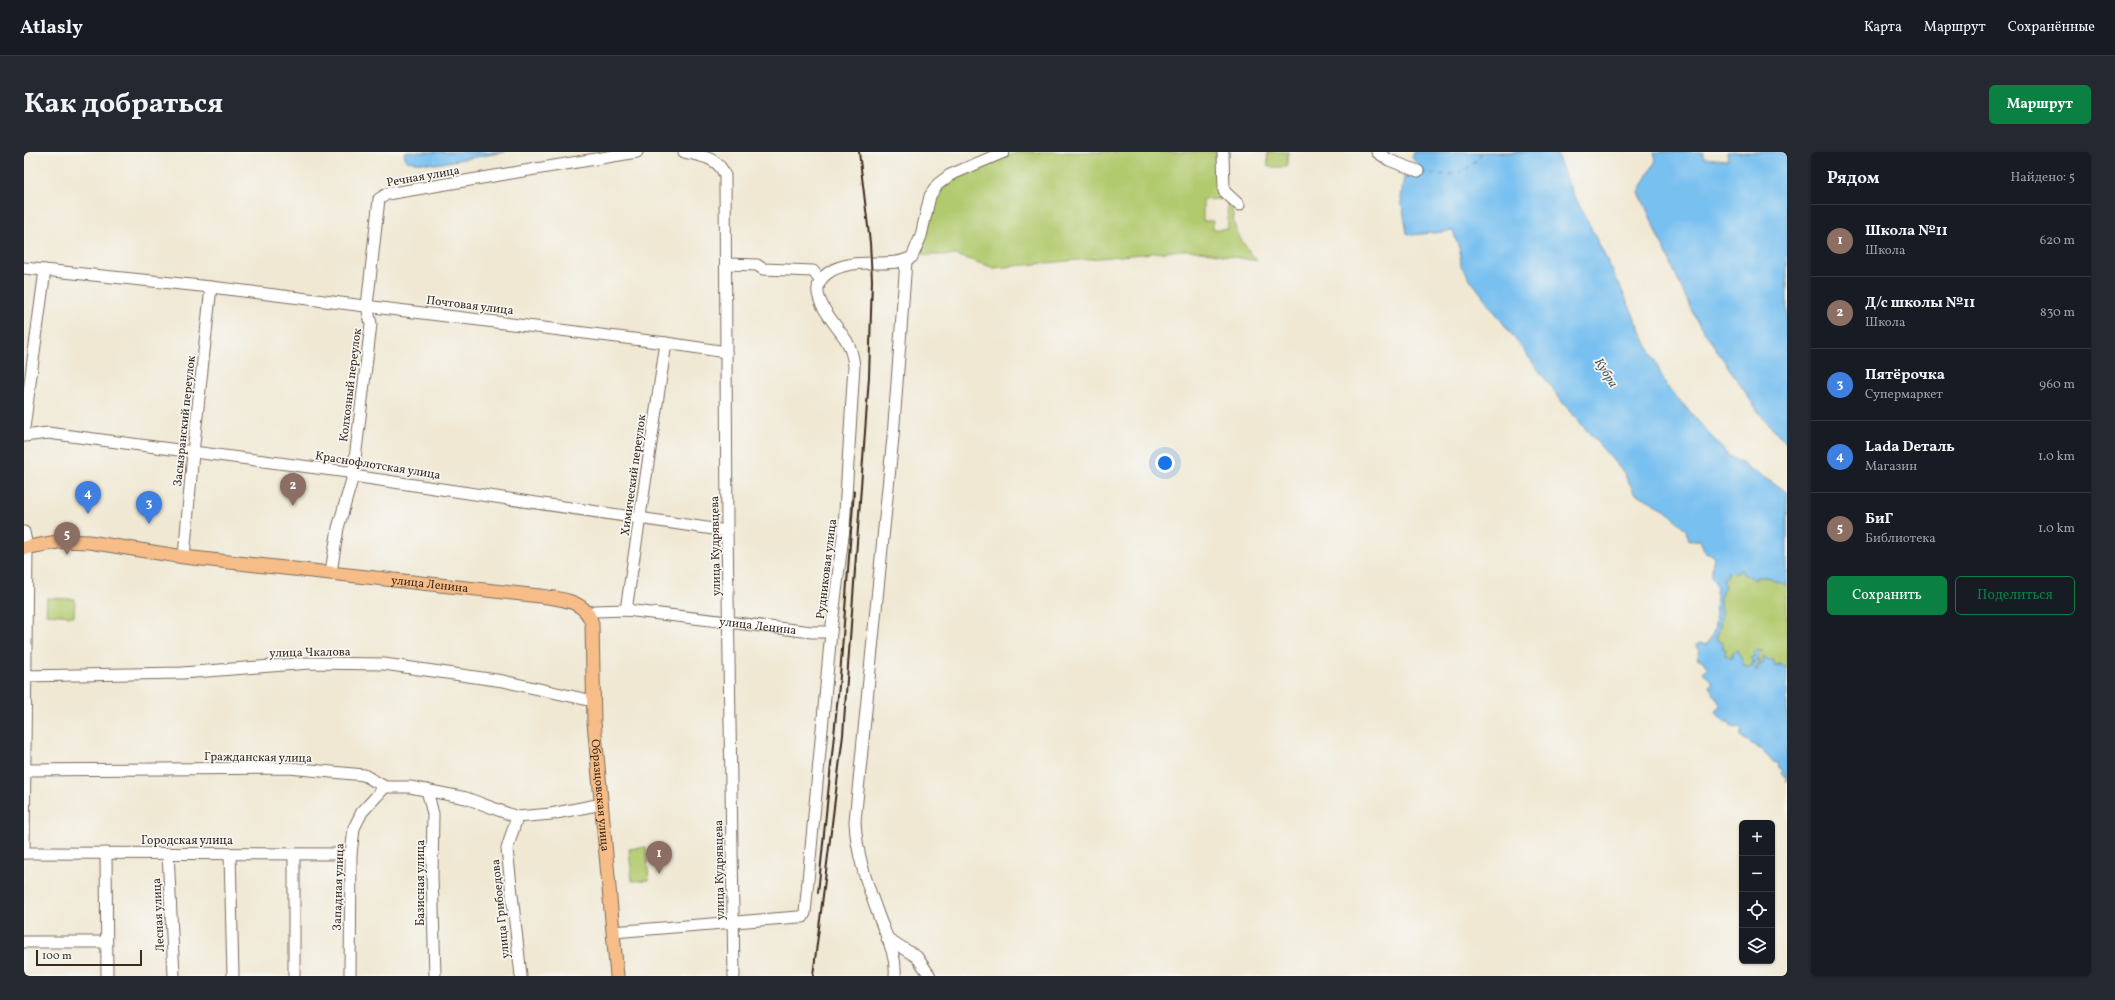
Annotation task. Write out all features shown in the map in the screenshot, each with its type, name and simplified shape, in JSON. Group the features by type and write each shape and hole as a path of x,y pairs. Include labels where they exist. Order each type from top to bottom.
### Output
{"main road":[{"name":"улица Ленина","path":"25,548 63,541 77,541 184,557 331,572 558,599 581,606 589,615"},
{"name":"Образцовская улица","path":"589,615 592,631 593,701 617,976"}],"street":[{"name":"Речная улица","path":"379,199 387,194 638,152"},
{"name":"улица Кудрявцева","path":"684,152 715,160 721,165 725,176 727,531 734,976"},
{"path":"726,264 757,265 763,269 812,271 820,280 836,268 866,263 906,260 912,257 919,244 930,196 938,184 950,175 1004,152"},
{"path":"1223,152 1224,191 1239,205"},
{"path":"1377,152 1389,160 1418,171"},
{"name":"Колхозный переулок","path":"331,572 338,528 353,476 371,324 367,306 379,199"},
{"path":"895,976 893,956 869,891 856,842 855,821 893,437 906,260"},
{"name":"Почтовая улица","path":"24,268 211,287 666,343 726,352"},
{"path":"24,428 45,270"},
{"name":"Рудниковая улица","path":"732,922 803,917 805,913 831,632 844,528 854,366 847,341 820,301 818,287 820,280"},
{"name":"Засызранский переулок","path":"184,557 193,453 211,287"},
{"name":"Химический переулок","path":"626,610 666,343"},
{"name":"Краснофлотская улица","path":"24,436 48,433 348,472 353,476 727,531"},
{"path":"24,532 24,853"},
{"name":"улица Ленина","path":"589,615 595,611 626,610 812,632 831,632"},
{"name":"улица Чкалова","path":"25,676 182,673 310,663 384,664 503,681 593,701"},
{"name":"Гражданская улица","path":"25,770 289,768 364,775 385,786 410,787 466,798 517,817 552,814 602,804"},
{"name":"Западная улица","path":"350,976 351,854 357,820 368,804 385,786"},
{"name":"Базисная улица","path":"426,790 433,814 432,875 435,976"},
{"name":"улица Грибоедова","path":"517,817 507,849 521,976"},
{"name":"Городская улица","path":"24,853 351,854"},
{"path":"106,853 107,976"},
{"name":"Лесная улица","path":"168,853 174,976"},
{"path":"230,854 233,976"},
{"path":"294,854 294,976"},
{"path":"613,932 732,922"},
{"path":"887,938 917,957 930,976"},
{"path":"24,942 106,942"}],"green space":[{"path":"1019,152 1221,152 1221,199 1203,200 1203,221 1213,221 1213,229 1228,229 1227,200 1232,208 1234,223 1238,234 1257,261 1194,250 1184,250 994,268 956,255 924,255 923,247 932,205 939,188 951,179"},
{"path":"1267,152 1288,152 1287,167 1268,167"},
{"path":"1741,569 1755,580 1756,577 1768,577 1787,585 1787,668 1780,664 1775,665 1763,657 1765,661 1763,664 1760,664 1757,671 1755,668 1761,660 1756,661 1756,658 1760,656 1757,653 1762,651 1761,650 1754,654 1756,656 1753,657 1753,667 1745,667 1737,650 1732,654 1732,659 1725,655 1722,642 1716,639 1722,584 1729,571 1735,573"},
{"path":"47,598 75,599 74,616 46,614"},
{"path":"646,847 649,880 632,881 629,849"}],"water":[{"path":"404,152 505,152 435,164 406,161"},
{"name":"Кубра","path":"1413,152 1556,152 1567,181 1619,284 1666,385 1728,455 1787,492 1787,585 1768,577 1756,577 1756,580 1743,574 1741,569 1735,573 1727,572 1727,576 1723,579 1725,588 1720,596 1721,618 1716,639 1722,642 1723,648 1726,650 1725,655 1732,659 1732,653 1737,650 1745,667 1752,667 1751,665 1754,662 1751,658 1756,656 1754,651 1759,650 1763,652 1757,653 1760,656 1756,660 1761,660 1755,668 1756,671 1760,664 1763,664 1763,657 1769,661 1773,660 1775,665 1782,665 1787,668 1787,782 1786,777 1781,774 1783,770 1779,768 1778,763 1773,762 1766,754 1739,735 1742,732 1740,728 1732,727 1729,722 1725,722 1717,714 1716,710 1721,706 1709,686 1713,683 1703,672 1707,667 1702,660 1697,658 1700,651 1696,645 1700,643 1706,645 1711,638 1715,624 1717,586 1711,576 1714,555 1705,552 1700,540 1689,541 1686,530 1666,510 1634,492 1624,473 1563,403 1461,267 1460,251 1453,231 1411,235 1407,233 1401,198 1404,178 1417,175 1418,166 1412,157"},
{"path":"1654,152 1703,152 1703,158 1728,160 1727,152 1787,152 1787,444 1760,414 1695,318 1639,192 1656,160"}],"ferry route":[{"path":"1422,172 1431,174 1448,174 1463,171 1470,166 1482,152"}],"railway":[{"path":"813,976 843,735 869,377 872,280 870,243 859,152"},
{"path":"818,893 840,676 854,491"}],"place":[{"name":"Д/с школы №11","path":"293,506"},
{"name":"Lada Dеталь","path":"88,514"},
{"name":"Пятёрочка","path":"149,524"},
{"name":"БиГ","path":"67,555"},
{"name":"Школа №11","path":"659,874"}]}
